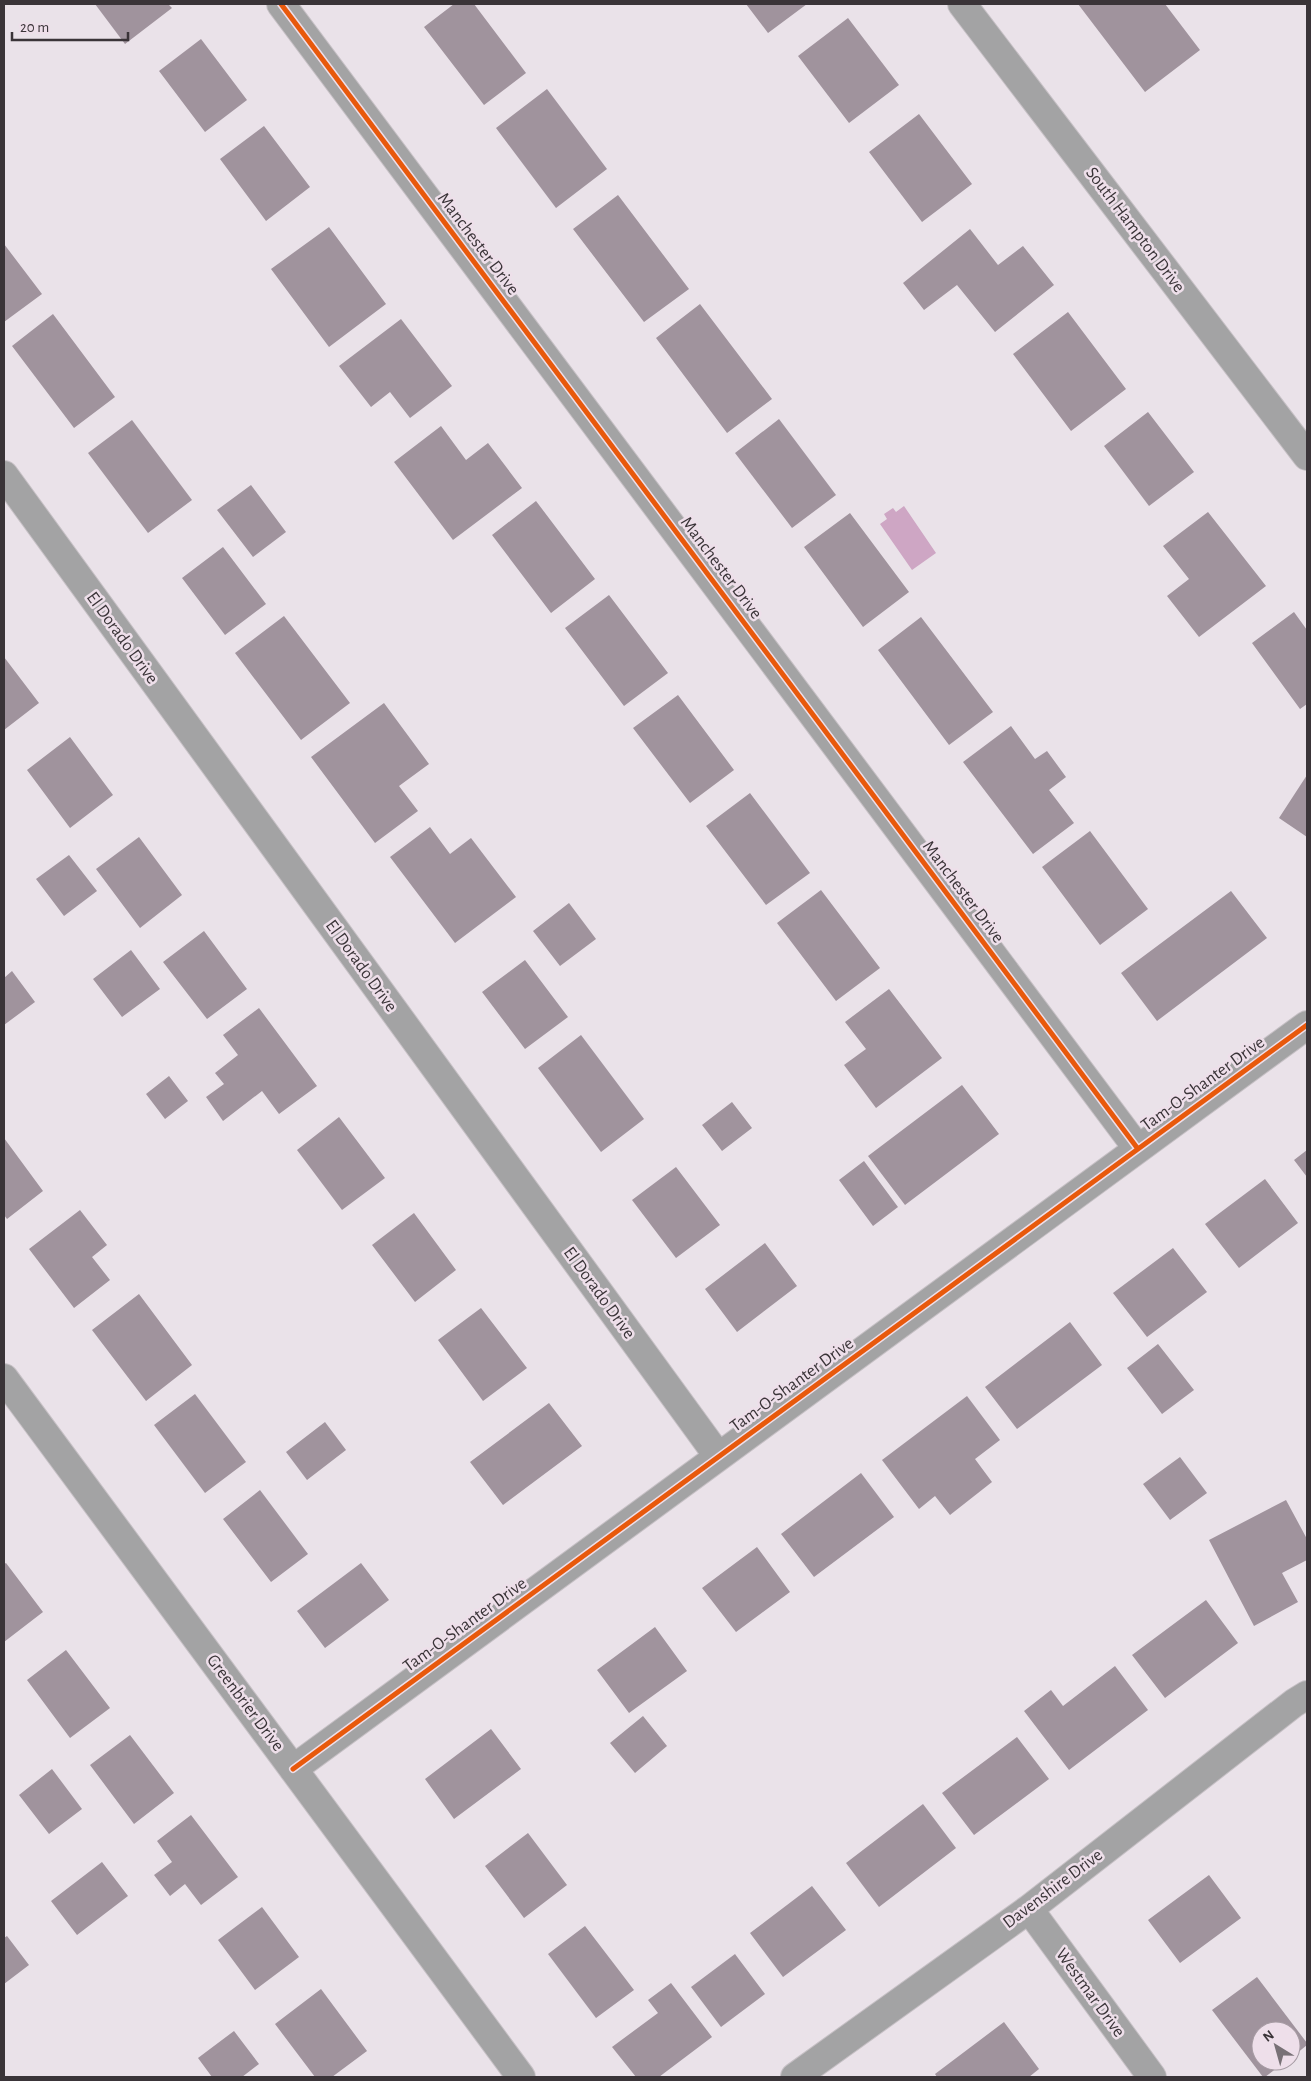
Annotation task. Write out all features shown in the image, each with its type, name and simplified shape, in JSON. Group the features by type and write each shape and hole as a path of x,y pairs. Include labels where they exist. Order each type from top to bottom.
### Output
{"street":[{"name":"Manchester Drive","path":"281,4 1138,1149"},
{"name":"South Hampton Drive","path":"962,4 1307,456"},
{"name":"El Dorado Drive","path":"4,475 718,1456"},
{"name":"Tam-O-Shanter Drive","path":"293,1769 1307,1025"},
{"name":"Greenbrier Drive","path":"4,1378 520,2077"},
{"name":"Davenshire Drive","path":"795,2077 1029,1909 1307,1694"},
{"name":"Westmar Drive","path":"1029,1909 1152,2077"}],"shaded area":[{"path":"904,506 936,553 912,570 880,524 887,519 884,514 893,508 896,512"}],"building":[{"path":"95,4 168,4 172,8 125,44"},
{"path":"454,4 474,4 526,73 484,105 424,27"},
{"path":"746,4 807,4 768,33"},
{"path":"1078,4 1165,4 1200,50 1145,92"},
{"path":"848,18 899,85 849,123 798,56"},
{"path":"201,39 247,100 205,132 159,71"},
{"path":"547,89 607,169 556,208 496,128"},
{"path":"919,114 972,184 922,222 869,152"},
{"path":"264,126 310,187 266,221 220,159"},
{"path":"618,195 689,289 644,322 573,229"},
{"path":"329,227 386,304 329,347 271,269"},
{"path":"970,229 998,265 1023,246 1054,285 995,332 957,285 924,310 903,283"},
{"path":"4,244 42,294 4,322"},
{"path":"700,304 772,399 727,433 656,338"},
{"path":"1068,312 1126,389 1071,431 1013,354"},
{"path":"53,314 115,397 74,428 12,346"},
{"path":"401,319 452,386 410,418 390,392 371,407 339,366"},
{"path":"1148,412 1194,472 1149,506 1104,446"},
{"path":"779,419 836,495 792,528 735,453"},
{"path":"132,420 192,500 148,533 88,453"},
{"path":"441,426 466,460 488,443 522,488 453,540 394,462"},
{"path":"251,485 286,532 253,557 217,510"},
{"path":"536,501 595,579 551,613 492,535"},
{"path":"1208,512 1266,586 1199,637 1167,596 1189,579 1163,546"},
{"path":"850,513 909,592 863,627 804,547"},
{"path":"223,547 266,604 225,635 182,578"},
{"path":"609,595 668,673 624,706 565,628"},
{"path":"1294,612 1307,630 1307,704 1300,709 1252,643"},
{"path":"284,616 350,703 301,740 235,653"},
{"path":"921,617 993,712 949,745 878,650"},
{"path":"4,657 39,703 4,730"},
{"path":"678,695 734,770 690,803 633,728"},
{"path":"384,703 429,764 399,786 418,811 375,843 311,757"},
{"path":"1011,726 1035,759 1047,751 1066,777 1049,790 1074,823 1033,854 963,762"},
{"path":"70,737 113,795 70,828 27,770"},
{"path":"1307,775 1307,837 1279,818"},
{"path":"750,793 810,873 766,905 706,826"},
{"path":"430,827 450,854 471,838 516,897 455,943 390,857"},
{"path":"1090,831 1148,909 1100,945 1042,867"},
{"path":"139,837 182,895 140,928 96,869"},
{"path":"69,855 97,891 64,916 36,879"},
{"path":"821,890 880,968 836,1001 777,923"},
{"path":"1231,891 1267,938 1157,1021 1121,973"},
{"path":"569,903 596,939 560,966 533,931"},
{"path":"204,931 247,989 207,1019 163,962"},
{"path":"131,950 160,989 122,1017 93,979"},
{"path":"525,960 568,1017 525,1049 482,992"},
{"path":"12,971 35,1002 4,1025 4,978"},
{"path":"889,989 942,1058 876,1108 844,1065 866,1049 845,1022"},
{"path":"259,1008 317,1086 279,1114 262,1091 223,1121 206,1097 224,1084 215,1073 238,1055 223,1035"},
{"path":"581,1035 644,1119 601,1152 538,1068"},
{"path":"169,1076 188,1101 165,1119 146,1094"},
{"path":"962,1085 999,1134 905,1205 868,1156"},
{"path":"732,1102 752,1128 722,1151 702,1125"},
{"path":"339,1117 385,1178 342,1210 297,1150"},
{"path":"4,1138 43,1191 7,1219 4,1215"},
{"path":"1307,1150 1307,1177 1294,1160"},
{"path":"864,1161 898,1207 873,1226 839,1180"},
{"path":"676,1167 720,1225 676,1258 632,1200"},
{"path":"1265,1179 1298,1223 1239,1268 1205,1224"},
{"path":"80,1210 107,1245 92,1257 110,1280 74,1308 29,1249"},
{"path":"414,1213 456,1270 415,1302 372,1245"},
{"path":"765,1243 797,1286 737,1332 705,1289"},
{"path":"1173,1248 1207,1292 1147,1337 1113,1293"},
{"path":"139,1294 192,1365 146,1401 92,1330"},
{"path":"481,1308 527,1368 483,1401 438,1340"},
{"path":"1070,1322 1102,1365 1017,1429 985,1387"},
{"path":"1158,1344 1194,1390 1162,1414 1127,1368"},
{"path":"195,1394 246,1462 205,1493 154,1425"},
{"path":"967,1396 1000,1440 975,1459 992,1482 950,1515 935,1496 919,1509 882,1460"},
{"path":"549,1403 582,1446 503,1505 470,1462"},
{"path":"325,1422 346,1450 307,1480 286,1452"},
{"path":"1180,1457 1207,1493 1170,1520 1143,1484"},
{"path":"861,1473 894,1517 814,1577 781,1534"},
{"path":"260,1490 308,1554 271,1582 223,1519"},
{"path":"1286,1500 1307,1539 1307,1560 1282,1573 1298,1602 1254,1626 1209,1540"},
{"path":"757,1547 790,1592 736,1632 702,1588"},
{"path":"6,1563 43,1612 4,1642 4,1564"},
{"path":"361,1563 389,1600 325,1648 297,1611"},
{"path":"1206,1600 1238,1643 1165,1698 1132,1655"},
{"path":"655,1627 687,1671 629,1713 597,1670"},
{"path":"66,1650 110,1708 70,1738 27,1680"},
{"path":"1115,1666 1148,1710 1069,1770 1024,1711 1051,1690 1063,1706"},
{"path":"643,1716 667,1746 635,1773 610,1743"},
{"path":"491,1729 521,1769 454,1819 425,1779"},
{"path":"130,1735 174,1793 134,1824 90,1765"},
{"path":"1017,1737 1049,1779 974,1835 942,1793"},
{"path":"52,1769 82,1809 49,1834 19,1795"},
{"path":"923,1804 956,1848 879,1907 846,1863"},
{"path":"191,1815 238,1877 201,1905 185,1884 170,1896 154,1875 172,1862 157,1841"},
{"path":"528,1833 567,1885 524,1918 485,1866"},
{"path":"102,1862 128,1896 77,1935 51,1901"},
{"path":"1209,1875 1241,1918 1180,1963 1148,1920"},
{"path":"812,1886 846,1930 783,1977 750,1933"},
{"path":"262,1907 299,1957 255,1990 218,1940"},
{"path":"585,1926 634,1990 596,2018 548,1954"},
{"path":"7,1936 29,1965 4,1984 4,1938"},
{"path":"735,1954 765,1994 721,2027 691,1987"},
{"path":"1257,1977 1290,2021 1251,2021 1251,2061 1212,2010"},
{"path":"671,1983 712,2037 659,2077 636,2077 612,2047 658,2013 648,2000"},
{"path":"321,1989 367,2051 332,2077 315,2077 275,2024"},
{"path":"1004,2022 1039,2069 1029,2077 937,2077 935,2074"},
{"path":"234,2031 259,2064 242,2077 212,2077 198,2058"},
{"path":"1301,2035 1307,2043 1301,2050"},
{"path":"1258,2071 1273,2071 1265,2077"}],"cycle path":[{"path":"281,4 1138,1149"},
{"path":"293,1769 1307,1025"}]}
